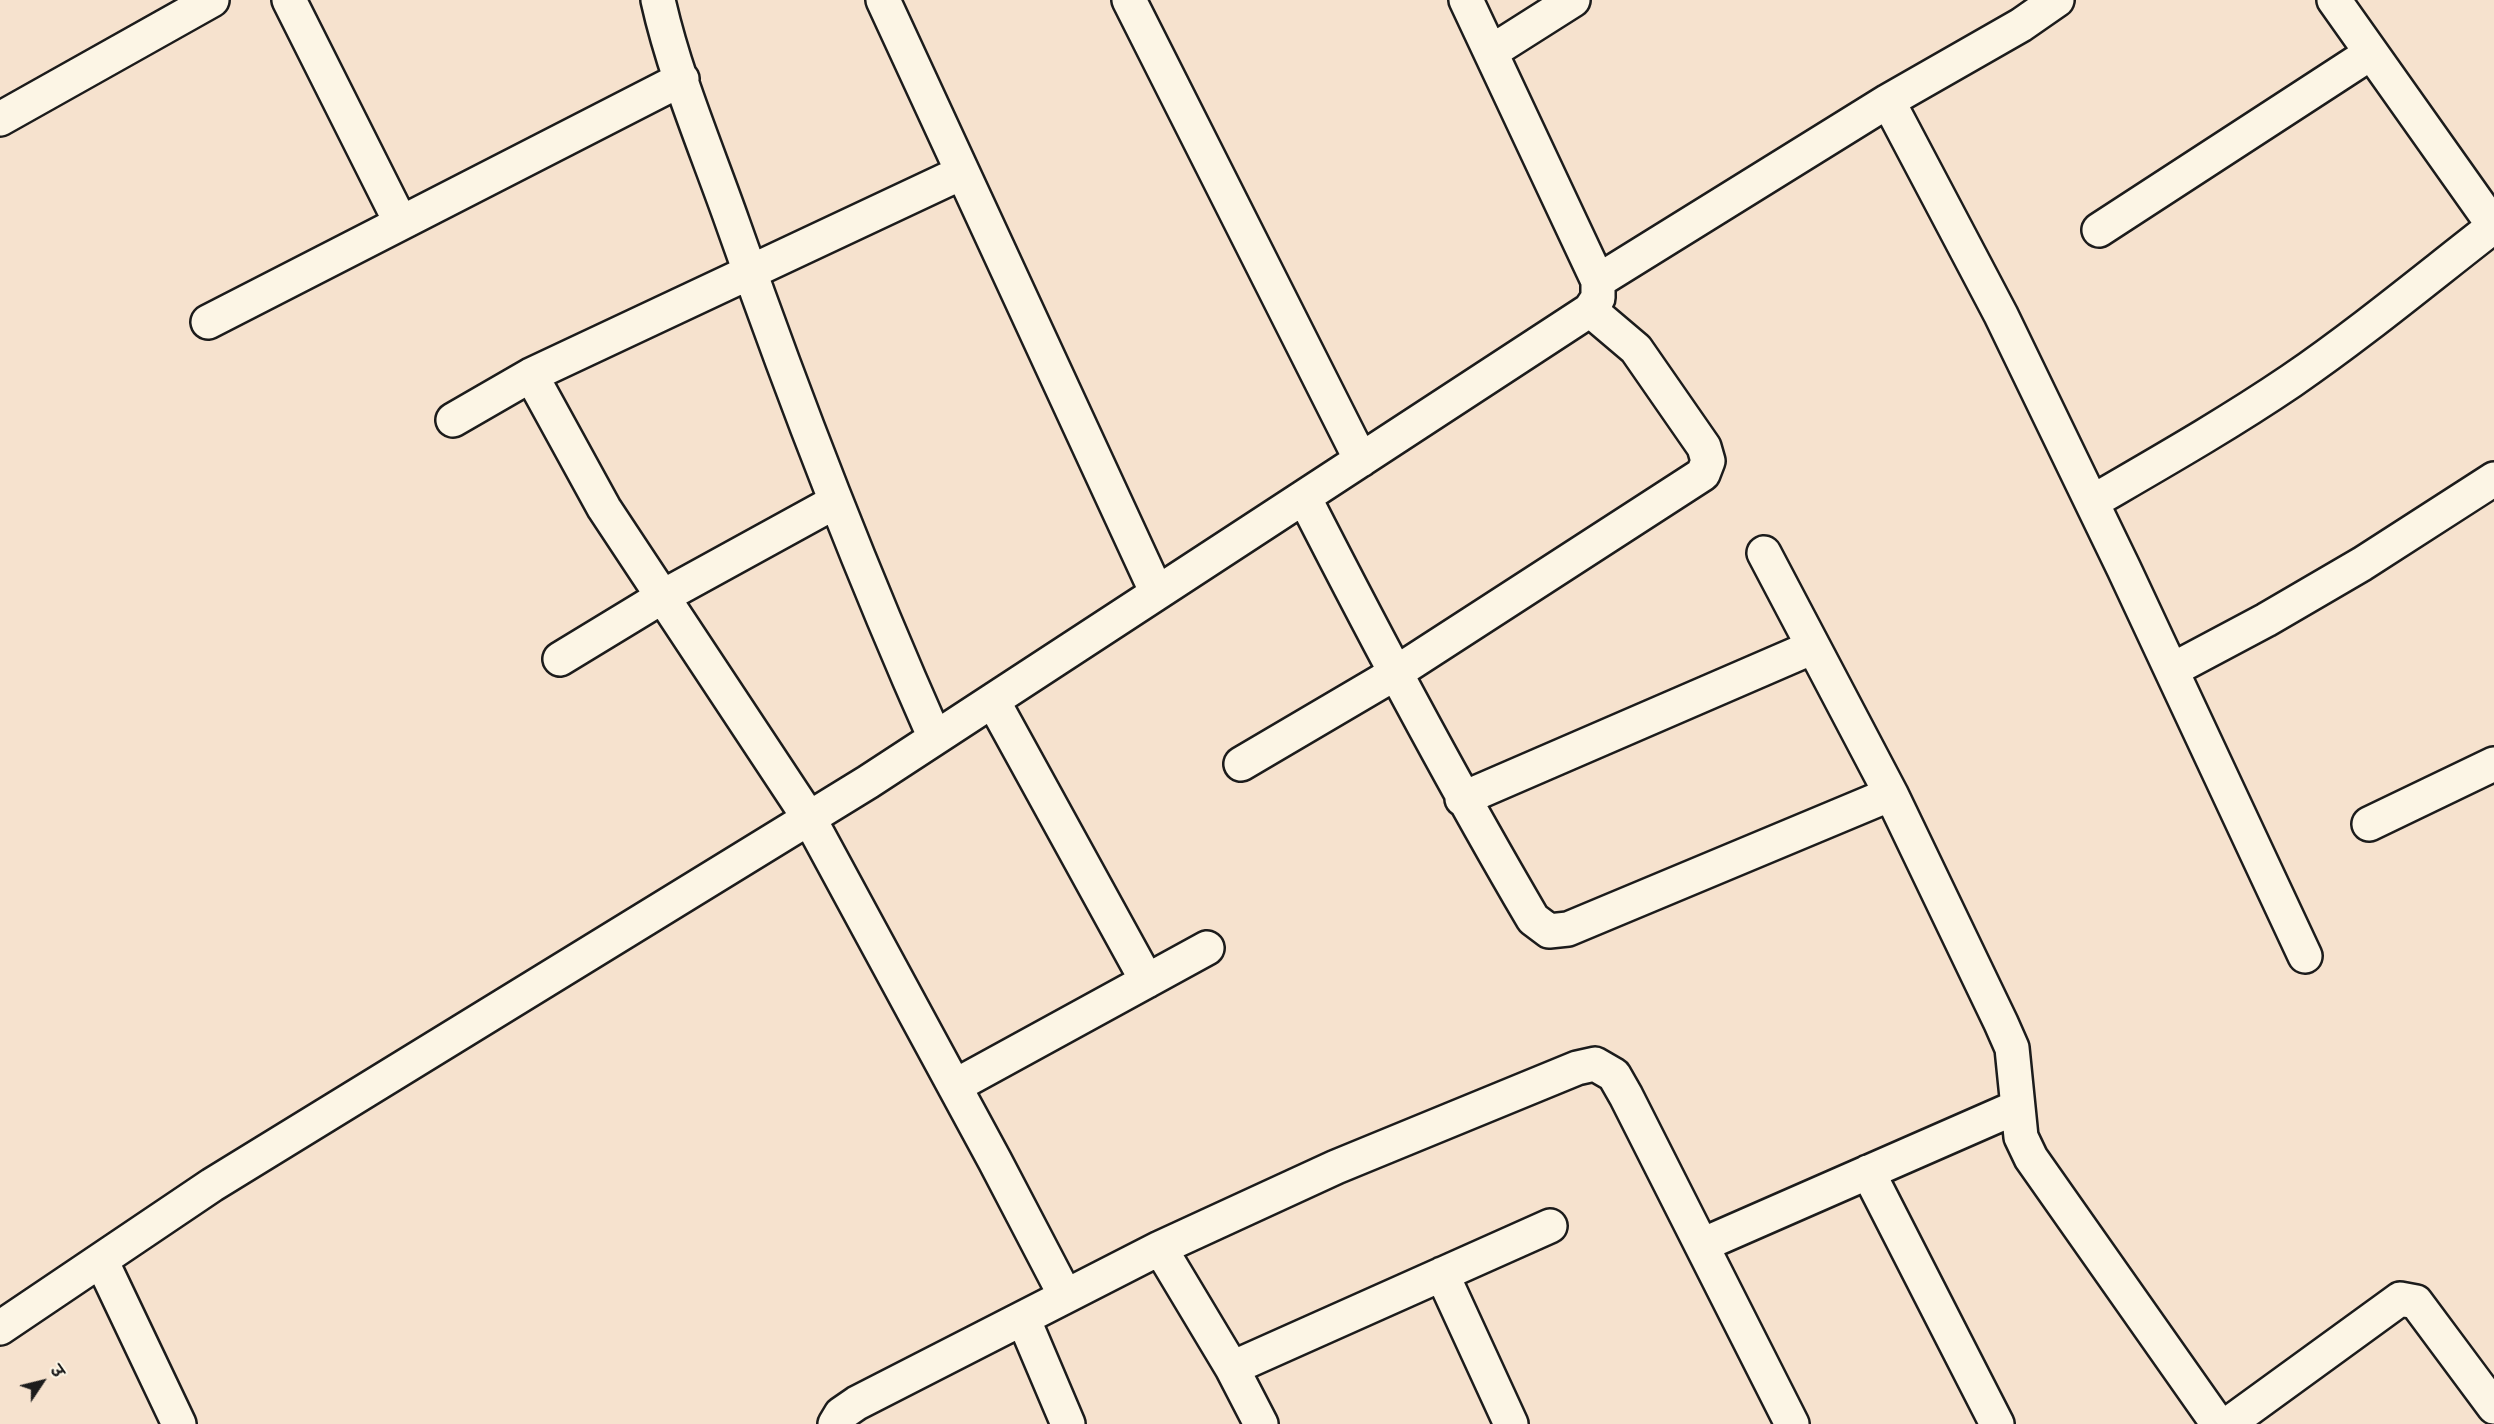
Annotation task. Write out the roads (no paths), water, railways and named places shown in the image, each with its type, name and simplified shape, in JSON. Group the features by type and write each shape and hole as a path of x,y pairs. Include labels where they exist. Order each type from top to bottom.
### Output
{"street":[{"path":"0,119 212,0"},
{"path":"290,0 401,223"},
{"path":"658,0 682,79 749,271 835,502 878,608 936,738"},
{"path":"883,0 1157,593"},
{"path":"1129,0 1361,460"},
{"path":"1241,764 1394,674 1703,474 1708,461 1704,447 1636,349 1594,296 1491,52 1466,0"},
{"path":"1491,52 1573,0"},
{"path":"0,1329 222,1179 809,819 936,738 1361,460 1594,296 1888,101 2020,25 2057,0"},
{"path":"2092,502 2210,434 2291,381 2357,333 2494,226 2334,0"},
{"path":"2099,230 2371,53"},
{"path":"208,322 682,79"},
{"path":"1888,101 2001,315 2172,670 2305,956"},
{"path":"453,420 531,375 961,173"},
{"path":"531,375 604,508 809,819 955,1086 1065,1295"},
{"path":"2172,670 2266,620 2362,564 2494,479"},
{"path":"1304,497 1394,674 1462,799 1533,919 1549,931 1568,929 1891,794"},
{"path":"560,659 662,597 835,502"},
{"path":"1764,553 1891,794 2012,1048 2021,1137 2031,1158 2218,1424"},
{"path":"1462,799 1814,647"},
{"path":"993,700 1147,981"},
{"path":"2369,825 2494,764"},
{"path":"955,1086 1207,948"},
{"path":"835,1424 841,1414 857,1402 1160,1248 1336,1167 1577,1068 1595,1064 1614,1075 1626,1096 1792,1424"},
{"path":"1702,1245 2018,1107"},
{"path":"1868,1172 1996,1424"},
{"path":"1232,1368 1550,1226"},
{"path":"1160,1248 1232,1368 1261,1424"},
{"path":"101,1260 179,1424"},
{"path":"1442,1274 1511,1424"},
{"path":"2228,1424 2400,1299 2416,1302 2491,1395"},
{"path":"1023,1318 1068,1424"}]}
